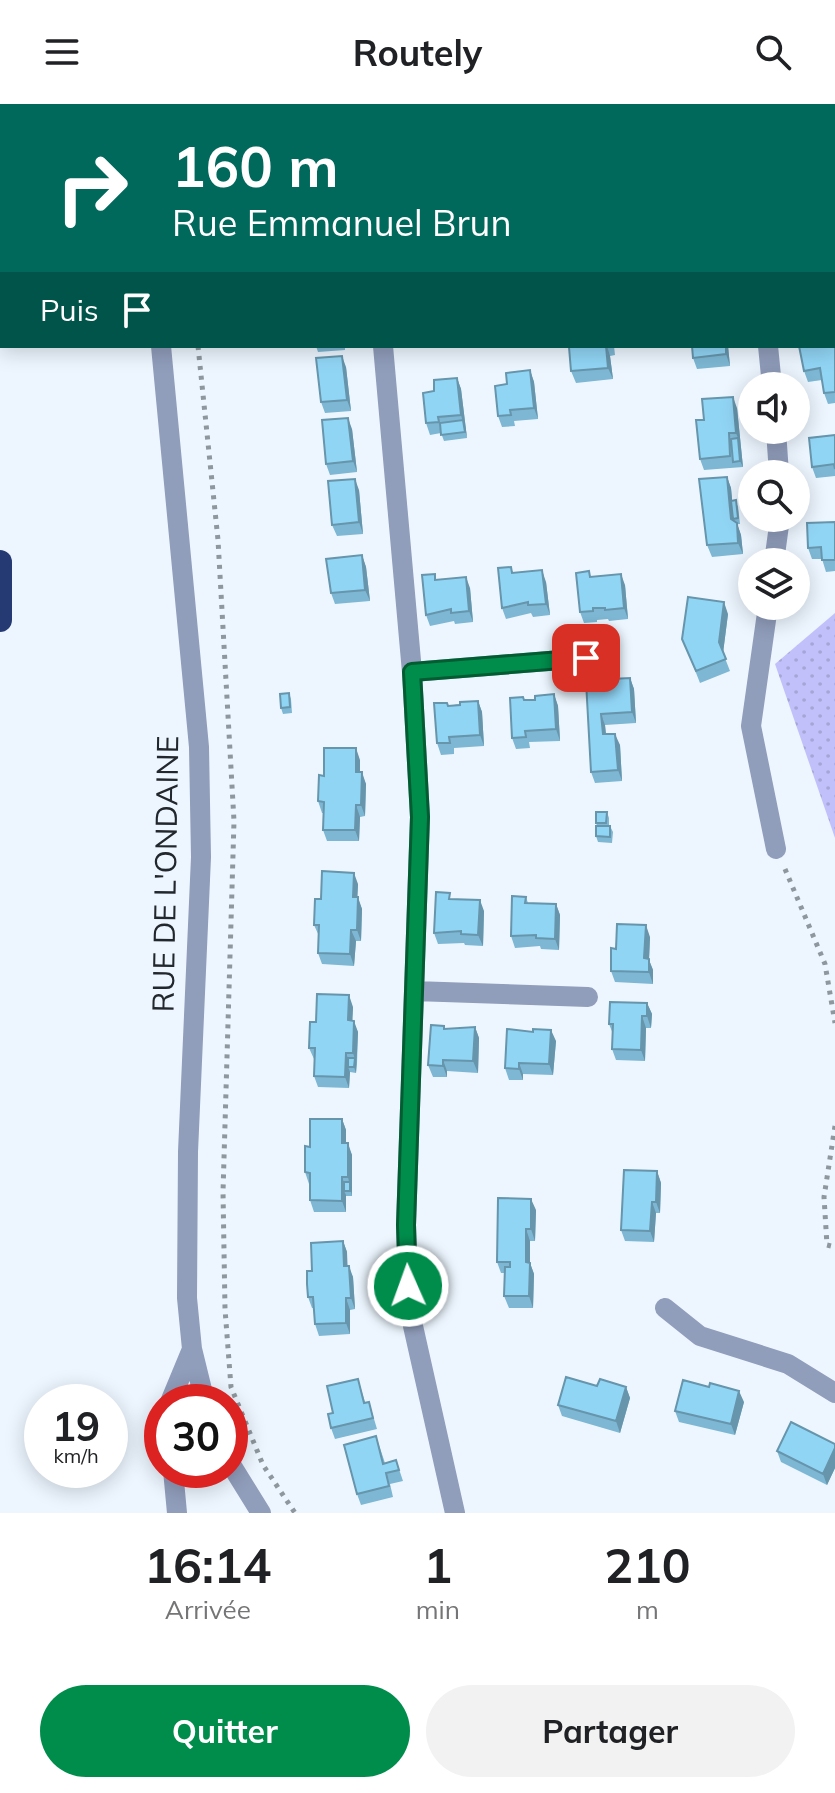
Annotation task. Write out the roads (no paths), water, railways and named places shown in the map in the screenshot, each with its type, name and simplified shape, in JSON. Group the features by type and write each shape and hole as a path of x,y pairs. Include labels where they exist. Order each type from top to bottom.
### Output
{"highway":[{"path":"0,562 0,620"}],"street":[{"name":"RUE DE L'ONDAINE","path":"161,348 199,747 201,857 188,1152 187,1298 192,1349 201,1384"},
{"path":"383,348 412,672 420,817 406,1225 408,1286 431,1412 455,1513"},
{"path":"768,348 771,372"},
{"path":"766,620 751,726 776,849"},
{"path":"412,672 586,658"},
{"path":"414,991 588,997"},
{"path":"665,1308 700,1336 788,1364 835,1393"},
{"path":"177,1384 192,1349"},
{"path":"175,1488 177,1513"},
{"path":"246,1488 261,1513"}]}
